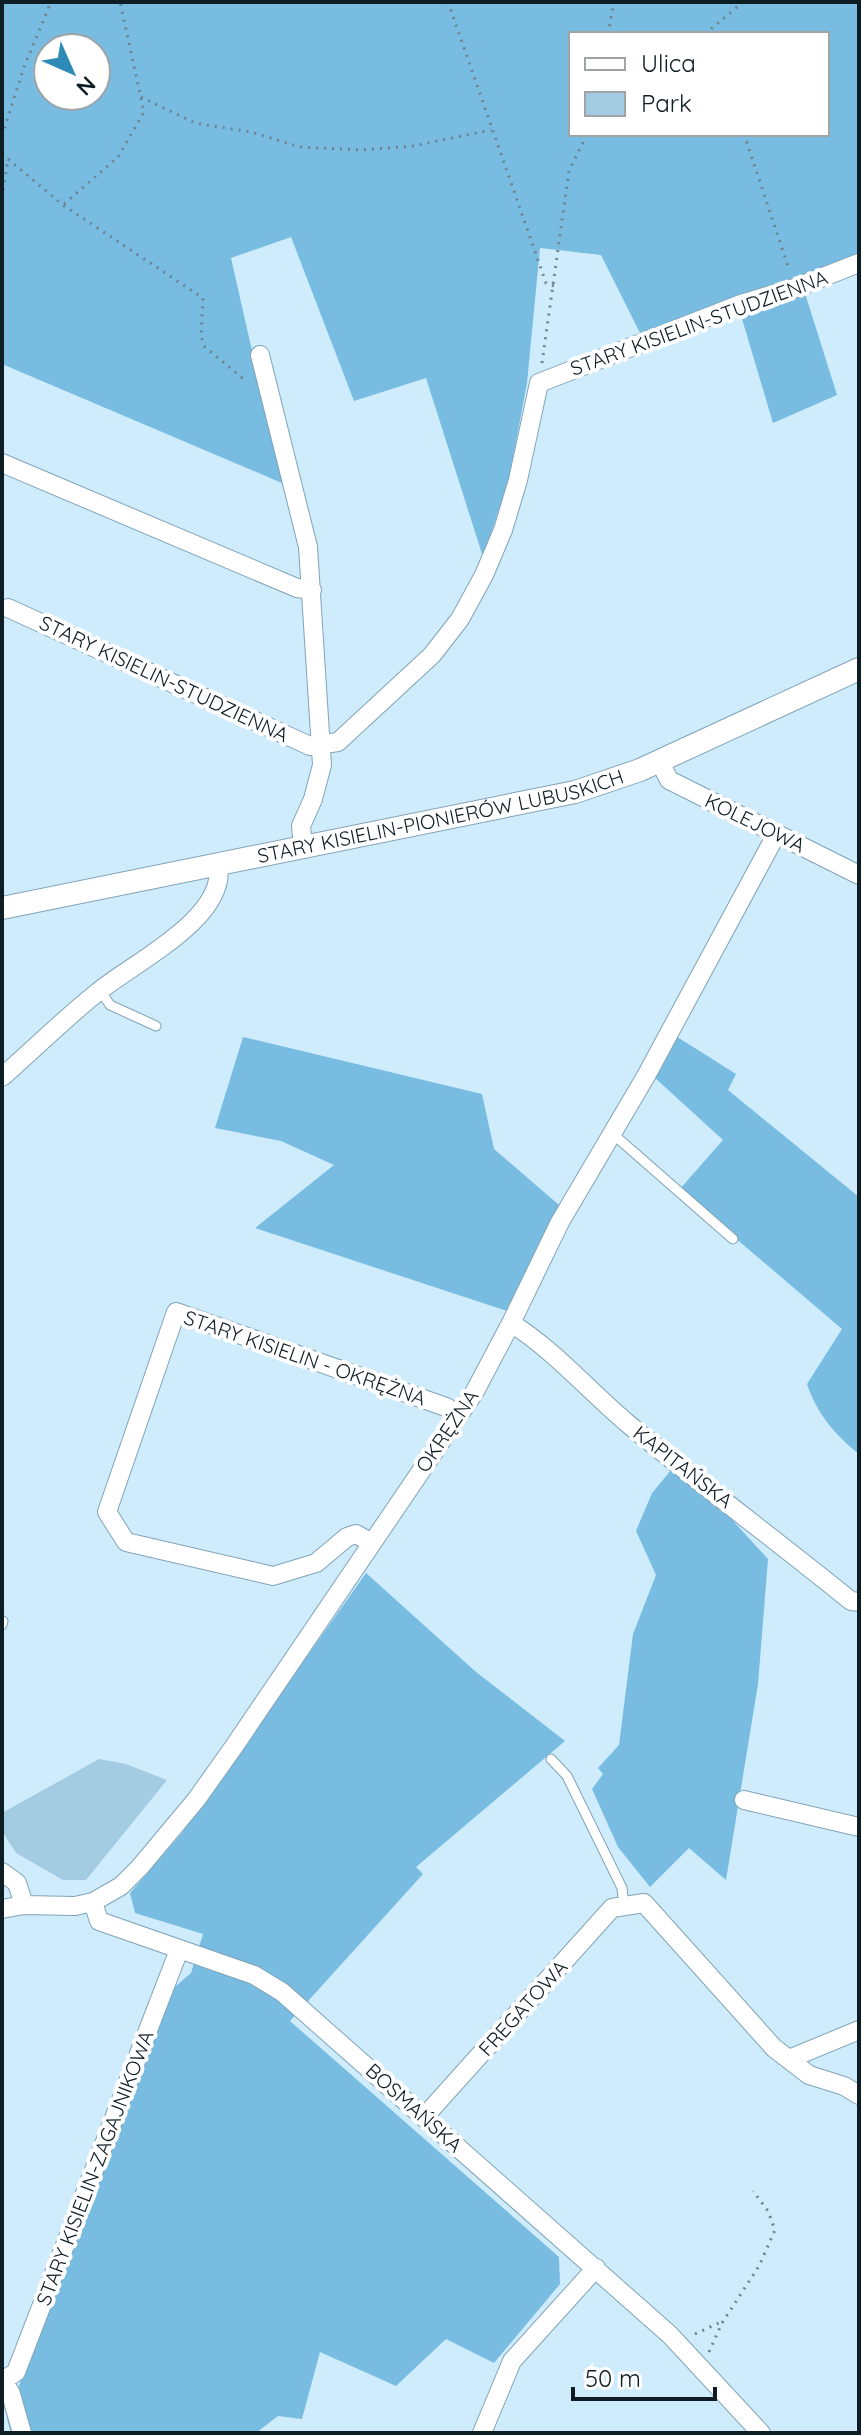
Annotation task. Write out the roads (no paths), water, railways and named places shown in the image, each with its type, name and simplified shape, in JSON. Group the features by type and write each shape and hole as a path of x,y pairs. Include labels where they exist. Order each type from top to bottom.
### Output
{"street":[{"name":"STARY KISIELIN-STUDZIENNA","path":"8,608 310,746 338,742 432,655 460,619 484,575 503,530 518,480 539,383 741,304 795,288 859,263"},
{"name":"STARY KISIELIN-STUDZIENNA","path":"260,355 306,534 312,590 322,765 313,799 301,826 303,849"},
{"path":"2,463 297,588 312,590"},
{"name":"STARY KISIELIN-PIONIERÓW LUBUSKICH","path":"2,908 575,792 660,762 859,669"},
{"name":"KOLEJOWA","path":"660,762 669,780 859,875"},
{"name":"OKRĘŻNA","path":"2,1909 24,1905 75,1906 93,1902 129,1878 196,1800 459,1415 511,1323 560,1222 613,1134 777,833"},
{"path":"2,1077 99,990 170,943 211,900 220,876 218,865"},
{"name":"STARY KISIELIN - OKRĘŻNA","path":"370,1542 356,1534 347,1537 316,1563 273,1576 145,1549 126,1542 107,1512 176,1312 446,1407 459,1415"},
{"name":"KAPITAŃSKA","path":"511,1323 531,1336 671,1460 851,1601 859,1602"},
{"path":"744,1800 859,1827"},
{"path":"2,1872 17,1883 24,1905"},
{"name":"BOSMAŃSKA","path":"93,1902 99,1921 269,1982 425,2116 670,2335 761,2433"},
{"path":"624,1905 644,1903 774,2048 809,2075 854,2085"},
{"name":"FREGATOWA","path":"425,2116 612,1908 624,1905"},
{"name":"STARY KISIELIN-ZAGAJNIKOWA","path":"3,2379 16,2372 179,1950"},
{"path":"789,2059 859,2030"},
{"path":"482,2433 512,2361 596,2268"},
{"path":"3,2379 11,2394 22,2433"}],"lane":[{"path":"99,990 110,1005 156,1026"},
{"path":"613,1134 733,1239"},
{"path":"551,1759 567,1776 622,1888 624,1905"}]}
